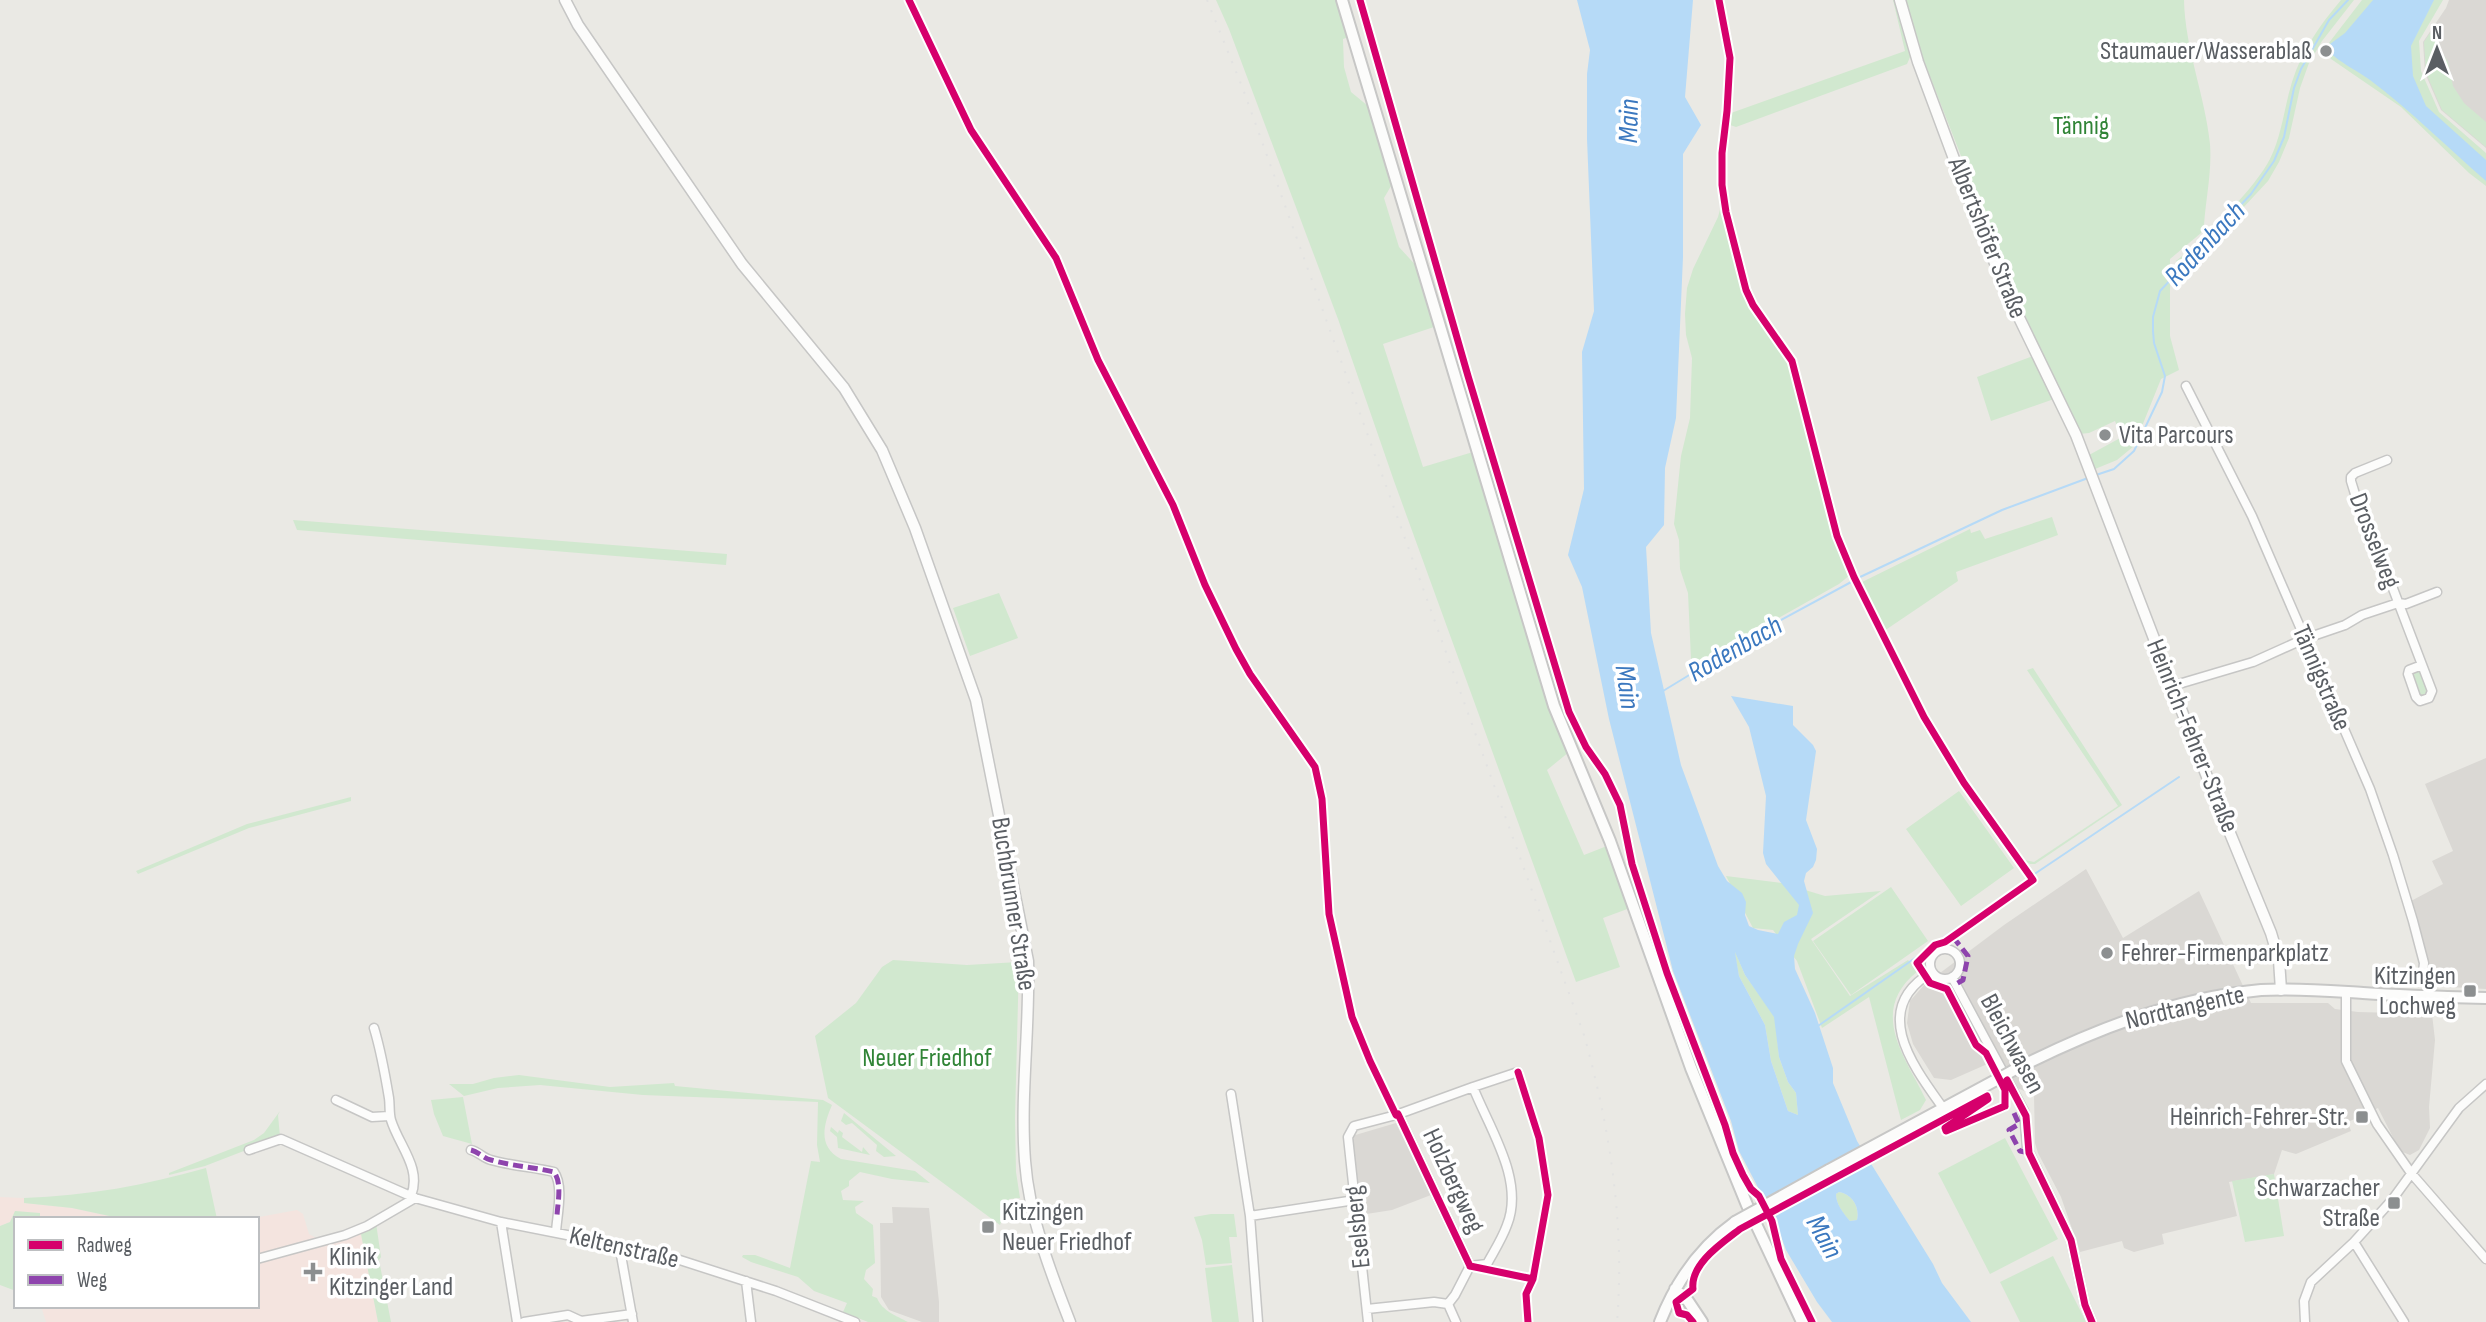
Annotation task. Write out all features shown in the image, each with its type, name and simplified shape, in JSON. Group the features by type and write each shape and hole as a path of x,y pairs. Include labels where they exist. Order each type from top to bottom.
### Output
{"main road":[{"path":"1342,0 1554,706 1610,841 1691,1068 1747,1205 1802,1322"},
{"name":"Nordtangente","path":"1675,1289 1703,1250 1718,1234 1735,1222 2014,1070 2083,1037 2141,1015 2217,996 2281,990 2486,998"},
{"path":"1660,1322 1675,1289 1688,1301 1703,1322"}],"street":[{"name":"Buchbrunner Straße","path":"565,0 578,25 741,264 844,388 867,422 900,490 968,674 982,727 1028,961 1029,1000 1023,1104 1025,1164 1045,1253 1070,1322"},
{"name":"Albertshöfer Straße","path":"1900,0 1918,62 2001,280 2076,436 2095,482"},
{"name":"Tännigstraße","path":"2186,386 2252,516 2370,789 2393,855 2424,963 2422,982"},
{"name":"Drosselweg","path":"2387,460 2351,477 2363,520 2376,544 2398,603"},
{"name":"Heinrich-Fehrer-Straße","path":"2095,482 2172,686 2271,933 2279,960 2281,990"},
{"path":"2172,686 2253,662 2304,639 2346,625 2362,615 2398,603 2406,604 2437,592"},
{"path":"2398,603 2421,665"},
{"name":"Bleichwasen","path":"1947,949 1957,954 1960,961 1959,970 1952,977 1939,978 1932,972 1931,957 1938,950 1947,949"},
{"name":"Bleichwasen","path":"1932,972 1919,980 1906,995 1900,1011 1899,1025 1912,1059 1943,1108"},
{"name":"Bleichwasen","path":"1952,977 2024,1111 2027,1148 2071,1240 2085,1305 2092,1322"},
{"path":"2346,992 2345,1043 2349,1072 2377,1124 2411,1173 2486,1259"},
{"path":"259,1258 345,1236 367,1226 413,1197 415,1172 389,1116 390,1105 381,1051 374,1028"},
{"path":"1398,1114 1518,1072"},
{"path":"2305,1322 2304,1301 2311,1283 2354,1242 2392,1200 2459,1108 2486,1084"},
{"path":"1448,1304 1470,1266 1487,1264 1508,1223 1512,1198 1509,1176 1473,1087"},
{"path":"1231,1094 1250,1216 1258,1322"},
{"path":"336,1100 372,1117 389,1116"},
{"name":"Eselsberg","path":"1368,1322 1348,1137 1354,1126 1398,1114"},
{"name":"Holzbergweg","path":"1398,1114 1470,1266"},
{"name":"Keltenstraße","path":"249,1150 281,1139 413,1197 501,1222 669,1256 746,1281 855,1322"},
{"path":"471,1150 479,1152 486,1159 554,1172 559,1185 556,1232"},
{"path":"1250,1216 1355,1200"},
{"path":"501,1222 517,1322"},
{"path":"2354,1242 2404,1322"},
{"path":"524,1322 568,1315 581,1321 633,1318 619,1244"},
{"path":"746,1281 751,1322"},
{"path":"1367,1309 1434,1302 1448,1304"},
{"path":"1448,1304 1456,1322"}],"shaded area":[{"path":"2449,0 2486,0 2486,148 2441,110 2425,73 2423,42"},
{"path":"2486,758 2486,989 2431,986 2429,965 2411,901 2443,884 2432,861 2453,851 2425,784"},
{"path":"2086,869 2123,938 2199,891 2251,1003 2328,1003 2335,1009 2358,1012 2432,1014 2435,1040 2429,1107 2430,1128 2419,1150 2410,1155 2400,1151 2378,1108 2348,1122 2351,1131 2296,1154 2282,1150 2274,1174 2229,1182 2237,1216 2162,1234 2164,1244 2134,1252 2124,1248 2122,1241 2080,1252 2061,1197 2035,1143 2034,1095 2017,1088 2001,1058 1951,1080 1934,1078 1913,1044 1907,1023 1910,1001 1924,985 2004,925"},
{"path":"1396,1123 1431,1195 1392,1210 1360,1215 1352,1136"},
{"path":"0,1197 24,1198 24,1203 72,1208 114,1217 40,1217 40,1213 14,1216 10,1222 0,1226"},
{"path":"892,1207 929,1208 939,1322 922,1322 889,1310 881,1297 880,1223 893,1223"},
{"name":"Klinik Kitzinger Land","path":"297,1210 303,1214 309,1234 316,1238 353,1230 361,1233 378,1322 46,1322 42,1308 259,1308 259,1217"}],"green space":[{"path":"1216,0 1336,0 1349,37 1343,39 1344,67 1351,92 1368,106 1391,186 1384,198 1399,247 1420,270 1434,327 1383,344 1423,467 1473,452 1569,752 1547,770 1584,855 1607,846 1630,908 1603,918 1620,967 1576,982 1338,319"},
{"path":"1893,0 1897,0 1911,55 1907,64 1736,127 1730,125 1729,110 1731,113 1905,51"},
{"name":"Tännig","path":"1906,0 2184,0 2188,36 2210,144 2210,174 2204,225 2201,233 2170,259 2170,336 2179,370 2161,379 2134,446 2117,460 2095,469 2089,455 2122,437 2115,421 2089,433 2079,434 2013,289 1920,51"},
{"path":"2341,0 2354,0 2322,41 2309,63 2300,88 2289,138 2268,181 2176,280 2176,261 2214,227 2263,171 2274,150 2301,59 2319,28"},
{"path":"2362,0 2443,0 2419,41 2421,71 2439,112 2486,153 2486,186 2401,107 2331,59 2325,48"},
{"path":"2430,33 2448,62 2453,86 2464,103 2486,122 2486,147 2442,110 2426,73 2424,42"},
{"path":"1722,202 1745,294 1785,350 1796,377 1832,523 1850,575 1839,584 1700,662 1691,659 1688,593 1680,569 1679,540 1674,524 1681,456 1690,418 1692,358 1686,335 1687,288"},
{"path":"2033,356 2054,399 1991,421 1977,377"},
{"path":"2052,517 2058,535 1956,572 1958,581 1884,631 1921,704 1962,774 2025,860 2034,862 2118,806 2027,670 2033,668 2122,805 2035,864 2030,864 2023,860 1968,785 1927,719 1860,583 1970,529 1971,533 1980,530 1985,539"},
{"path":"293,520 727,554 726,565 297,530"},
{"path":"999,593 1018,638 970,656 953,608"},
{"path":"2416,670 2426,681 2427,696 2420,697 2411,674"},
{"path":"1959,791 2014,868 1961,906 1906,829"},
{"path":"351,797 351,801 249,828 138,874 136,871 247,824"},
{"path":"1726,876 1782,883 1825,896 1881,891 1811,939 1850,996 1908,960 1918,971 1903,986 1895,1002 1893,1018 1901,1051 1926,1100 1920,1110 1901,1120 1869,997 1822,1028 1797,961 1773,930 1753,928"},
{"path":"1891,887 1928,941 1851,995 1813,941"},
{"path":"1734,949 1745,975 1775,1017 1779,1057 1788,1082 1796,1093 1798,1115 1788,1111 1771,1061 1765,1025 1739,976"},
{"name":"Neuer Friedhof","path":"893,960 967,965 1019,962 1015,1118 1016,1172 1020,1198 1009,1199 1000,1225 828,1098 815,1036 856,1003 882,967"},
{"path":"519,1075 610,1087 674,1083 675,1086 823,1100 832,1105 824,1135 834,1154 841,1159 915,1171 930,1183 860,1172 849,1181 849,1186 841,1191 843,1200 864,1201 855,1207 856,1213 873,1225 875,1263 866,1270 864,1279 873,1289 872,1296 877,1298 886,1310 908,1322 868,1322 843,1312 847,1303 814,1291 798,1277 742,1257 755,1255 790,1268 811,1161 820,1162 817,1145 818,1102 643,1095 540,1085 498,1088 464,1096 449,1084 473,1084"},
{"path":"463,1097 472,1144 443,1136 431,1100"},
{"path":"280,1111 280,1137 205,1166 169,1175 254,1140 264,1133"},
{"path":"844,1113 896,1156 884,1157 876,1151 877,1145 852,1123 846,1125 841,1121"},
{"path":"831,1127 838,1133 839,1130 843,1133 842,1137 862,1152 863,1147 870,1155 838,1148 837,1137 830,1131"},
{"path":"2005,1138 2058,1239 1990,1274 1938,1173"},
{"path":"206,1168 217,1217 114,1217 72,1208 24,1203 24,1198 71,1195 161,1180"},
{"path":"2274,1174 2284,1236 2245,1242 2232,1181"},
{"path":"1839,1192 1848,1195 1854,1202 1857,1220 1850,1221 1842,1212 1836,1198"},
{"path":"15,1211 40,1213 40,1217 14,1217 14,1290 0,1285 0,1226 10,1222"},
{"path":"1234,1214 1237,1237 1229,1237 1232,1263 1206,1265 1202,1240 1194,1217"},
{"path":"376,1223 381,1257 379,1260 391,1322 378,1322 361,1234 357,1232"},
{"path":"2053,1256 2086,1322 2020,1322 2000,1282"},
{"path":"1232,1265 1239,1322 1212,1322 1205,1268"}],"water":[{"name":"Main","path":"1577,0 1693,0 1685,97 1701,125 1683,154 1683,257 1676,418 1665,468 1664,525 1646,547 1651,633 1681,765 1718,866 1727,881 1742,893 1746,902 1745,915 1749,926 1778,934 1784,922 1797,915 1799,905 1766,864 1763,853 1766,796 1749,727 1731,696 1793,706 1793,725 1816,751 1806,820 1817,849 1816,860 1806,873 1804,881 1813,913 1794,956 1795,969 1815,1013 1833,1068 1833,1083 1857,1141 1942,1283 1971,1322 1832,1322 1786,1250 1775,1220 1739,1151 1731,1121 1673,971 1609,719 1582,587 1568,555 1584,489 1582,352 1594,311 1587,139 1587,74 1590,50","holes":["1735,952 1745,975 1774,1017 1779,1057 1788,1082 1796,1093 1798,1115 1788,1111 1771,1061 1765,1025 1739,976","1839,1192 1848,1195 1854,1202 1857,1220 1850,1221 1842,1212 1836,1198"]},
{"path":"2373,0 2434,0 2411,46 2413,76 2426,106 2486,160 2486,181 2400,104 2339,60 2326,47 2345,33"}],"waterway":[{"name":"Rodenbach","path":"2096,475 2114,469 2134,451 2162,392 2165,376 2154,343 2153,331 2153,317 2160,291 2251,194 2274,161 2284,137 2294,88 2301,69 2329,20 2348,0"},
{"name":"Rodenbach","path":"1858,578 2002,510 2088,478"},
{"name":"Rodenbach","path":"1663,691 1768,627 1853,581"},
{"path":"2033,875 2179,777"},
{"path":"1940,940 2029,878"},
{"path":"1818,1026 1918,956"}],"railway":[{"path":"1207,0 1243,89 1584,1035 1601,1105 1613,1177 1619,1249 1617,1322"}],"marked path":[{"path":"1953,937 1968,956 1963,980 1956,984"},
{"path":"2014,1113 2019,1124 2009,1130 2020,1151 2029,1153"},
{"path":"471,1150 491,1160 554,1172 559,1187 557,1215"}],"cycle path":[{"path":"909,0 971,130 1056,258 1098,360 1173,505 1205,585 1236,649 1250,674 1315,767 1322,799 1329,914 1352,1017 1370,1061 1470,1266"},
{"path":"1360,0 1468,376 1569,712 1620,805 1632,864 1667,973 1725,1125 1733,1153 1751,1189 1759,1196 1772,1221 1781,1259 1812,1322"},
{"path":"1719,0 1730,58 1722,185 1726,212 1746,290 1753,305 1792,361 1837,536 1854,577 1924,717 1964,783 2033,880 1945,942 1935,945 1917,963 1930,983 1947,989 1976,1045 1986,1053 2005,1090 2005,1106"},
{"path":"1518,1072 1539,1138 1548,1195 1533,1279"},
{"path":"2007,1080 2026,1116 2029,1153 2071,1240 2085,1305 2092,1322"},
{"path":"1693,1322 1687,1315 1679,1313 1676,1302 1693,1289 1697,1271 1709,1255 1740,1229 1987,1096 1988,1099 1945,1128 1946,1131 2005,1106"},
{"path":"1470,1266 1533,1279 1526,1294 1528,1322"}],"place":[{"name":"Staumauer/Wasserablaß","path":"2326,51"},
{"name":"Vita Parcours","path":"2105,435"},
{"name":"Fehrer-Firmenparkplatz","path":"2107,953"},
{"name":"Kitzingen Lochweg","path":"2470,991"},
{"name":"Heinrich-Fehrer-Str.","path":"2362,1117"},
{"name":"Schwarzacher Straße","path":"2394,1203"},
{"name":"Kitzingen Neuer Friedhof","path":"988,1227"},
{"name":"Klinik Kitzinger Land","path":"313,1272"}]}
